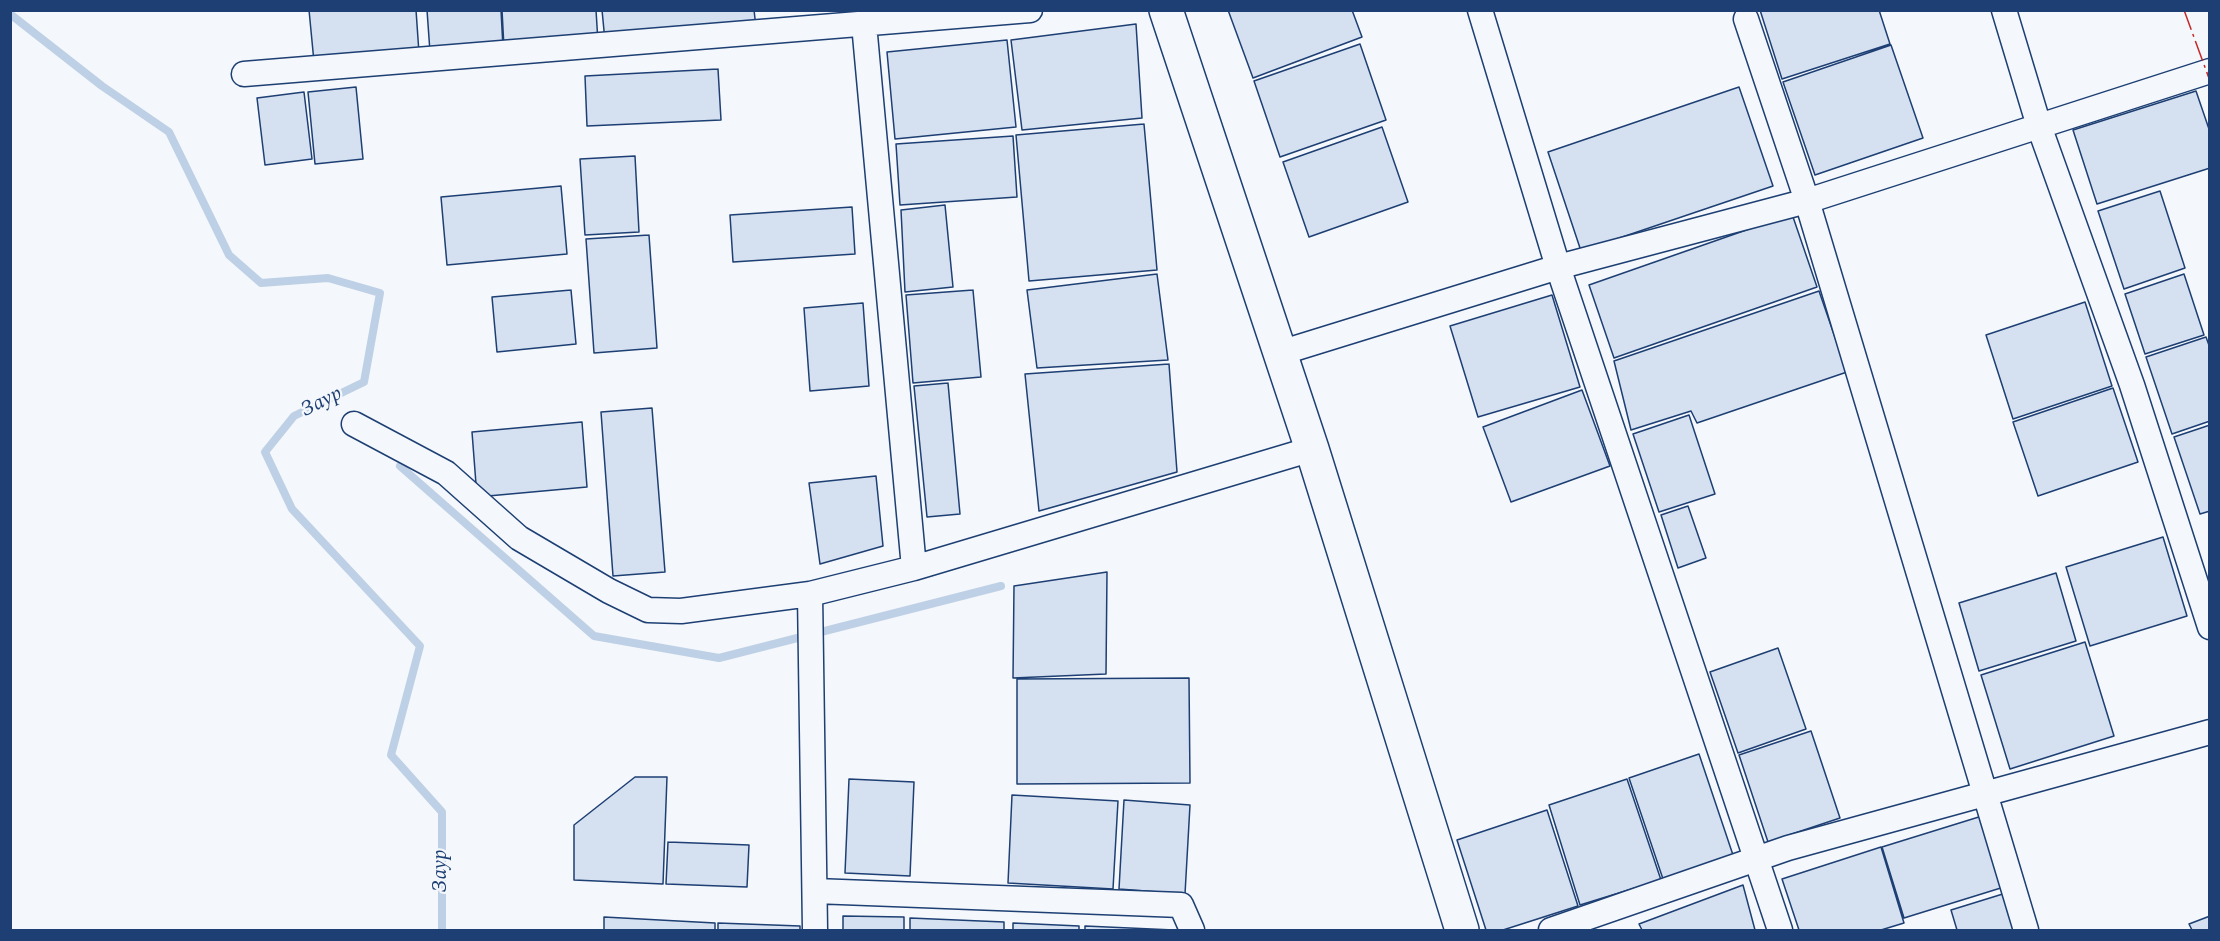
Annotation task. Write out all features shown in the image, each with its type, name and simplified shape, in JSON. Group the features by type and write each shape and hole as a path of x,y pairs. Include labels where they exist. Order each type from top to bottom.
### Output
{"street":[{"path":"244,74 1030,10"},
{"path":"1167,10 1312,449 1462,930"},
{"path":"1480,10 1558,267 1677,627 1758,858 1780,930"},
{"path":"2004,10 2039,126 2132,385 2210,627"},
{"path":"1746,19 1807,201 2026,930"},
{"path":"864,24 914,568"},
{"path":"1280,353 1558,267 1807,201 2210,71"},
{"path":"354,424 446,473 519,538 609,591 648,610 681,611 810,594 914,568 1312,449"},
{"path":"810,594 815,930"},
{"path":"1551,930 1758,858 1983,793 2210,732"},
{"path":"814,891 1181,905 1192,930"}],"building":[{"path":"309,10 416,10 419,53 314,62"},
{"path":"427,10 501,10 503,48 430,52"},
{"path":"502,10 596,10 598,42 504,48"},
{"path":"602,10 754,10 756,27 605,41"},
{"path":"1228,10 1352,10 1362,37 1253,78"},
{"path":"1760,10 1879,10 1890,44 1782,79"},
{"path":"1136,24 1142,118 1022,130 1011,40"},
{"path":"1007,40 1016,127 895,139 887,52"},
{"path":"1360,44 1386,120 1280,157 1254,81"},
{"path":"1891,45 1923,138 1815,175 1783,82"},
{"path":"718,69 721,120 587,126 585,76"},
{"path":"356,87 363,159 315,164 308,92"},
{"path":"1739,87 1773,186 1581,251 1548,152"},
{"path":"2196,91 2210,132 2210,168 2097,204 2073,130"},
{"path":"304,92 312,159 265,165 257,98"},
{"path":"1144,124 1157,270 1029,281 1016,135"},
{"path":"1382,127 1408,202 1309,237 1283,162"},
{"path":"1013,136 1017,197 900,205 896,144"},
{"path":"635,156 639,232 585,235 580,159"},
{"path":"561,186 567,254 447,265 441,197"},
{"path":"2160,191 2185,268 2124,289 2098,211"},
{"path":"945,205 953,287 905,292 901,210"},
{"path":"852,207 855,254 733,262 730,215"},
{"path":"1792,214 1817,287 1614,358 1589,285"},
{"path":"649,235 657,348 594,353 586,239"},
{"path":"1157,274 1168,360 1037,368 1027,290"},
{"path":"2184,274 2204,335 2145,354 2125,294"},
{"path":"571,290 576,344 497,352 492,297"},
{"path":"973,290 981,377 913,383 906,295"},
{"path":"1819,291 1847,372 1697,423 1691,411 1631,430 1614,361"},
{"path":"1552,295 1580,387 1478,417 1450,326"},
{"path":"2085,302 2112,386 2013,419 1986,335"},
{"path":"863,303 869,386 810,391 804,308"},
{"path":"2206,337 2210,348 2210,421 2172,434 2146,357"},
{"path":"1169,364 1177,472 1039,511 1025,374"},
{"path":"948,383 960,514 927,517 914,386"},
{"path":"2113,388 2138,462 2038,496 2013,422"},
{"path":"1582,390 1610,466 1511,502 1483,427"},
{"path":"652,408 665,572 613,576 601,412"},
{"path":"1689,415 1715,494 1659,512 1633,434"},
{"path":"582,422 587,487 477,497 472,432"},
{"path":"2210,425 2210,511 2200,514 2174,437"},
{"path":"876,476 883,546 820,564 809,483"},
{"path":"1688,506 1706,558 1678,568 1661,515"},
{"path":"2163,537 2187,616 2090,646 2066,567"},
{"path":"1107,572 1106,674 1013,678 1014,586"},
{"path":"2056,573 2076,641 1979,671 1959,603"},
{"path":"2085,642 2114,736 2010,769 1981,675"},
{"path":"1778,648 1806,729 1738,753 1710,672"},
{"path":"1189,678 1190,783 1017,784 1017,679"},
{"path":"1811,731 1840,818 1768,842 1739,755"},
{"path":"1699,754 1733,855 1663,879 1629,778"},
{"path":"635,777 667,777 663,884 574,880 574,825"},
{"path":"849,779 914,782 910,876 845,873"},
{"path":"1627,779 1661,880 1580,905 1549,805"},
{"path":"1012,795 1118,801 1113,889 1008,883"},
{"path":"1124,800 1190,805 1185,894 1119,889"},
{"path":"1547,810 1578,906 1503,930 1486,930 1457,840"},
{"path":"1982,816 2004,887 1904,918 1882,847"},
{"path":"668,842 749,845 747,887 666,884"},
{"path":"1881,847 1904,923 1881,930 1799,930 1782,879"},
{"path":"1743,885 1755,930 1642,930 1639,924"},
{"path":"2006,893 2017,930 1957,930 1951,910"},
{"path":"843,916 904,917 904,930 843,930"},
{"path":"2210,916 2210,930 2192,930 2189,924"},
{"path":"604,917 715,923 715,930 604,930"},
{"path":"910,918 1004,922 1004,930 910,930"},
{"path":"718,923 800,926 800,930 718,930"},
{"path":"1013,923 1079,926 1079,930 1013,930"},
{"path":"1085,926 1174,930 1085,930"}],"waterway":[{"name":"Заур","path":"10,14 102,86 169,132 229,255 261,283 328,278 380,293 364,382 294,416 265,452 292,509 420,646 391,755 442,812 442,930"},
{"path":"400,466 594,636 719,658 1001,586"}],"power":[{"path":"2184,10 2210,81"}]}
